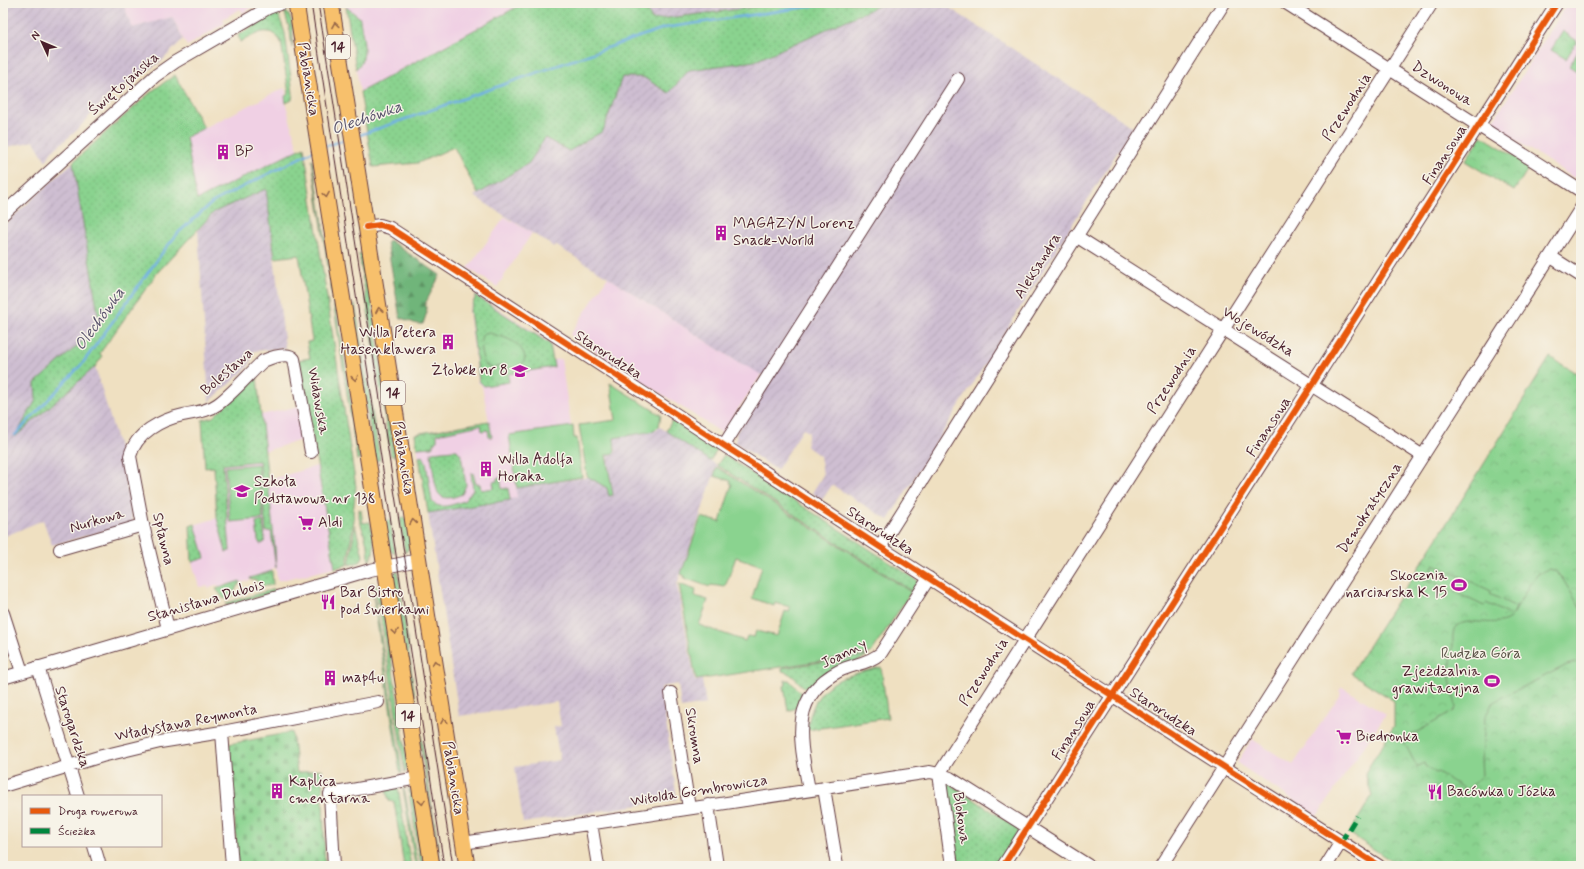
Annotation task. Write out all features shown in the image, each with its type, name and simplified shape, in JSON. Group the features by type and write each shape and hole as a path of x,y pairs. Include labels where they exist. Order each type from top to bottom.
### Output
{"main road":[{"name":"Pabianicka","path":"296,3 432,866"},
{"name":"Pabianicka","path":"331,3 467,866"}],"street":[{"name":"Świętojańska","path":"3,214 155,76 175,62 268,8 282,3"},
{"name":"Aleksandra","path":"880,547 1224,3"},
{"name":"Dzwonowa","path":"1286,3 1581,191"},
{"name":"Przewodnia","path":"939,774 1432,3"},
{"name":"Finansowa","path":"1003,866 1112,694 1558,3"},
{"path":"724,445 958,79"},
{"name":"Demokratyczna","path":"1161,866 1581,208"},
{"name":"Starorudzka","path":"366,227 380,225 390,228 880,547 1379,866"},
{"name":"Wojewódzka","path":"1076,236 1423,456"},
{"path":"1551,257 1581,276"},
{"name":"Bolesława","path":"130,456 132,447 148,430 167,419 208,410 218,404 262,362 269,358 288,355 292,356"},
{"name":"Widawska","path":"292,356 294,359 311,452"},
{"name":"Spławna","path":"130,456 143,525 168,629"},
{"name":"Nurkowa","path":"60,549 143,525"},
{"name":"Stanisława Dubois","path":"3,678 385,566 419,560"},
{"name":"Joanny","path":"809,790 800,729 803,714 809,699 822,683 833,674 870,660 880,653 929,578"},
{"path":"3,613 22,672"},
{"name":"Starogardzka","path":"38,667 78,795"},
{"name":"Skromna","path":"671,693 689,808"},
{"name":"Władysława Reymonta","path":"3,786 102,756 160,742 222,732 378,702"},
{"path":"222,732 232,866"},
{"name":"Witolda Gombrowicza","path":"463,843 921,772 939,774"},
{"path":"939,774 950,778 1089,866"},
{"name":"Blokowa","path":"939,774 952,866"},
{"path":"334,866 330,794 418,778"},
{"path":"824,788 837,866"},
{"path":"708,805 717,866"},
{"path":"591,823 598,866"},
{"path":"1326,866 1341,842"},
{"path":"94,847 100,866"}],"shaded area":[{"path":"3,3 123,3 132,28 172,17 183,39 161,62 108,96 75,132 52,151 46,161 34,141 3,148"},
{"path":"123,3 258,3 243,13 240,9 223,19 225,23 187,46 172,17 132,28"},
{"path":"345,3 353,3 356,6 356,3 524,3 360,92"},
{"path":"644,3 772,3 748,8 652,20"},
{"path":"885,3 942,3 1133,127 888,520 832,485 822,500 812,493 823,475 820,456 806,446 809,432 803,429 777,470 736,443 736,433 771,380 733,359 608,277 555,245 554,247 474,196 529,163 545,137 603,131 622,77 643,77 669,93 689,70 755,61"},
{"path":"1568,3 1581,11 1581,167 1574,178 1495,127 1493,121"},
{"name":"BP","path":"284,88 286,91 285,101 298,150 197,201 186,137"},
{"path":"73,162 100,326 35,383 36,400 16,436 95,367 119,447 133,523 52,545 43,520 3,537 3,226"},
{"path":"266,188 285,348 254,351 250,364 245,370 209,402 198,230 214,212"},
{"path":"505,217 532,233 497,287 468,268"},
{"path":"608,277 733,359 762,374 722,433 570,335"},
{"path":"476,294 551,343 553,360 561,359 571,426 509,435 518,498 428,513 415,434 489,421 482,386 478,382 469,310"},
{"name":"Szkoła Podstawowa nr 138","path":"257,377 261,415 299,406 305,439 265,451 268,480 317,466 335,568 277,581 276,568 241,583 240,581 218,587 217,585 208,588 207,586 199,587 192,562 190,526 217,518 214,467 205,468 202,420 213,417"},
{"path":"660,427 717,465 677,585 695,681 702,680 706,704 681,708 678,684 661,687 677,799 523,823 515,767 560,760 554,727 561,726 557,702 459,716 428,513 517,498 516,488 589,477 607,488 609,496 613,496 607,455 613,454 616,451 614,438 655,431"},
{"path":"1342,687 1386,714 1317,816 1237,763 1252,739 1293,765 1341,693 1339,691"}],"green space":[{"path":"524,3 644,3 652,20 748,8 772,3 885,3 755,61 689,70 669,93 643,77 622,77 603,131 569,151 545,138 529,163 478,194 454,147 418,163 373,167 360,92"},
{"path":"346,7 360,19 364,52 363,58 356,69"},
{"path":"284,10 288,13 292,22 292,48 290,31"},
{"path":"278,13 285,33 293,93 292,100 286,103 285,96 289,94 281,42 277,36 272,33 262,32 240,42 238,35"},
{"path":"1563,31 1577,41 1566,59 1551,50"},
{"path":"1581,47 1581,74 1569,66"},
{"path":"175,75 204,128 186,137 197,200 304,147 356,487 353,513 354,520 347,565 335,568 299,360 310,358 307,342 312,341 299,255 275,258 266,189 214,212 157,273 100,353 102,357 95,367 15,437 36,400 35,383 100,326 73,162 152,91"},
{"path":"1482,136 1530,166 1514,191 1465,161"},
{"path":"312,160 360,459 357,460"},
{"path":"389,240 440,275 425,304 427,312 423,324 414,323 400,318 387,242"},
{"path":"364,253 395,456 391,456 359,254"},
{"path":"476,296 550,344 554,367 508,374 509,382 484,386 479,381 470,310"},
{"path":"355,304 380,460 375,461 351,307"},
{"path":"489,333 508,339 518,345 525,357 522,364 513,368 498,366 492,368 485,365 482,357 481,339 482,335"},
{"name":"Rudzka Góra","path":"1550,357 1576,373 1581,366 1581,866 1399,866 1349,833 1372,796 1365,773 1394,726 1394,701 1351,673 1464,496"},
{"path":"257,377 276,568 271,531 266,532 259,461 223,465 230,551 226,552 217,518 214,467 205,468 202,420 213,417"},
{"path":"610,383 661,415 659,426 654,431 614,438 615,451 614,453 606,455 613,495 609,496 607,488 587,476 579,425 616,420"},
{"path":"489,421 492,437 489,437 488,430 482,431 481,425 437,434 437,440 432,447 417,448 415,434"},
{"path":"672,421 717,450 710,461 666,431"},
{"path":"573,426 574,438 577,438 582,477 517,488 509,435"},
{"path":"457,450 461,455 466,485 462,494 447,498 439,494 435,481 431,454 432,452"},
{"path":"724,455 917,580 918,584 913,592 717,465"},
{"path":"423,456 426,462 432,501 435,504 439,506 447,506 464,501 473,490 471,473 473,473 476,484 480,484 481,490 494,488 493,482 497,481 497,478 500,477 502,489 508,488 510,500 428,513 419,457"},
{"path":"258,464 263,519 230,522 225,467"},
{"path":"717,467 911,592 871,653 696,680 679,584 696,590 695,596 708,600 699,625 745,641 747,636 754,637 756,631 777,636 785,611 789,612 790,607 775,603 774,606 752,598 762,566 736,557 725,587 711,585 710,587 684,578 685,576 681,574 701,517 720,522 732,484 730,483 731,481 714,476"},
{"path":"359,509 361,510 363,523 370,522 373,537 374,547 372,557 369,561 368,547 359,518"},
{"path":"405,517 409,546 405,553 400,518"},
{"path":"390,520 395,554 388,548 384,521"},
{"path":"263,521 265,540 264,543 260,544 258,540 256,522"},
{"path":"195,524 205,558 192,562 190,526"},
{"path":"355,525 363,556 360,562 349,565"},
{"name":"Zjeżdżalnia grawitacyjna","path":"1434,564 1491,591 1490,594 1516,607 1513,615 1529,585 1538,574 1550,569 1562,578 1581,609 1581,661 1567,665 1502,697 1492,704 1485,717 1481,759 1482,775 1466,790 1438,772 1436,773 1425,766 1424,763 1417,767 1403,740 1454,711 1456,708 1450,678 1453,634 1455,629 1460,624 1466,622 1499,622 1512,616 1486,603 1484,606 1427,579"},
{"path":"272,571 273,585 263,586 256,580 251,580 250,578"},
{"path":"398,571 414,691 441,866 393,579 395,573"},
{"path":"240,581 241,583 237,586 233,596 224,599 216,589"},
{"path":"372,582 381,594 408,767 405,773 379,605"},
{"path":"274,589 275,592 227,606 226,603"},
{"path":"373,595 376,605 402,773 400,773"},
{"path":"868,655 810,690 803,686 790,674 782,671 782,668"},
{"path":"881,667 888,718 807,730 810,714 822,692 841,679 853,674"},
{"path":"785,680 789,680 803,695 797,708 788,711 784,686 786,685"},
{"path":"292,732 297,773 322,769 325,866 238,866 229,744"},
{"path":"946,781 1019,829 997,866 955,866"},
{"path":"398,787 411,866 404,866 394,802 389,801 386,790"},
{"path":"408,787 413,795 424,866 421,866"},
{"path":"403,788 406,798 418,866 415,866"}],"waterway":[{"name":"Olechówka","path":"357,136 664,28 833,3"},
{"name":"Olechówka","path":"323,147 347,139"},
{"name":"Olechówka","path":"15,435 82,364 165,249 179,232 213,202 315,150"}],"tram line":[{"path":"311,3 444,866"},
{"path":"318,3 453,866"}],"marked path":[{"path":"1341,842 1357,816"}],"cycle path":[{"path":"1003,866 1557,3"},
{"path":"366,227 380,225 390,228 880,547 1379,866"}],"place":[{"name":"BP","path":"223,152"},
{"name":"MAGAZYN Lorenz Snack-World","path":"721,233"},
{"name":"Willa Petera Hasenklawera","path":"448,342"},
{"name":"Żłobek nr 8","path":"520,371"},
{"name":"Willa Adolfa Horaka","path":"486,469"},
{"name":"Szkoła Podstawowa nr 138","path":"242,491"},
{"name":"Aldi","path":"306,523"},
{"name":"Skocznia narciarska K 15","path":"1459,585"},
{"name":"Bar Bistro pod świerkami","path":"328,602"},
{"name":"map4u","path":"330,678"},
{"name":"Zjeżdżalnia grawitacyjna","path":"1492,681"},
{"name":"Biedronka","path":"1344,737"},
{"name":"Kaplica cmentarna","path":"277,791"},
{"name":"Bacówka u Józka","path":"1435,792"}]}
